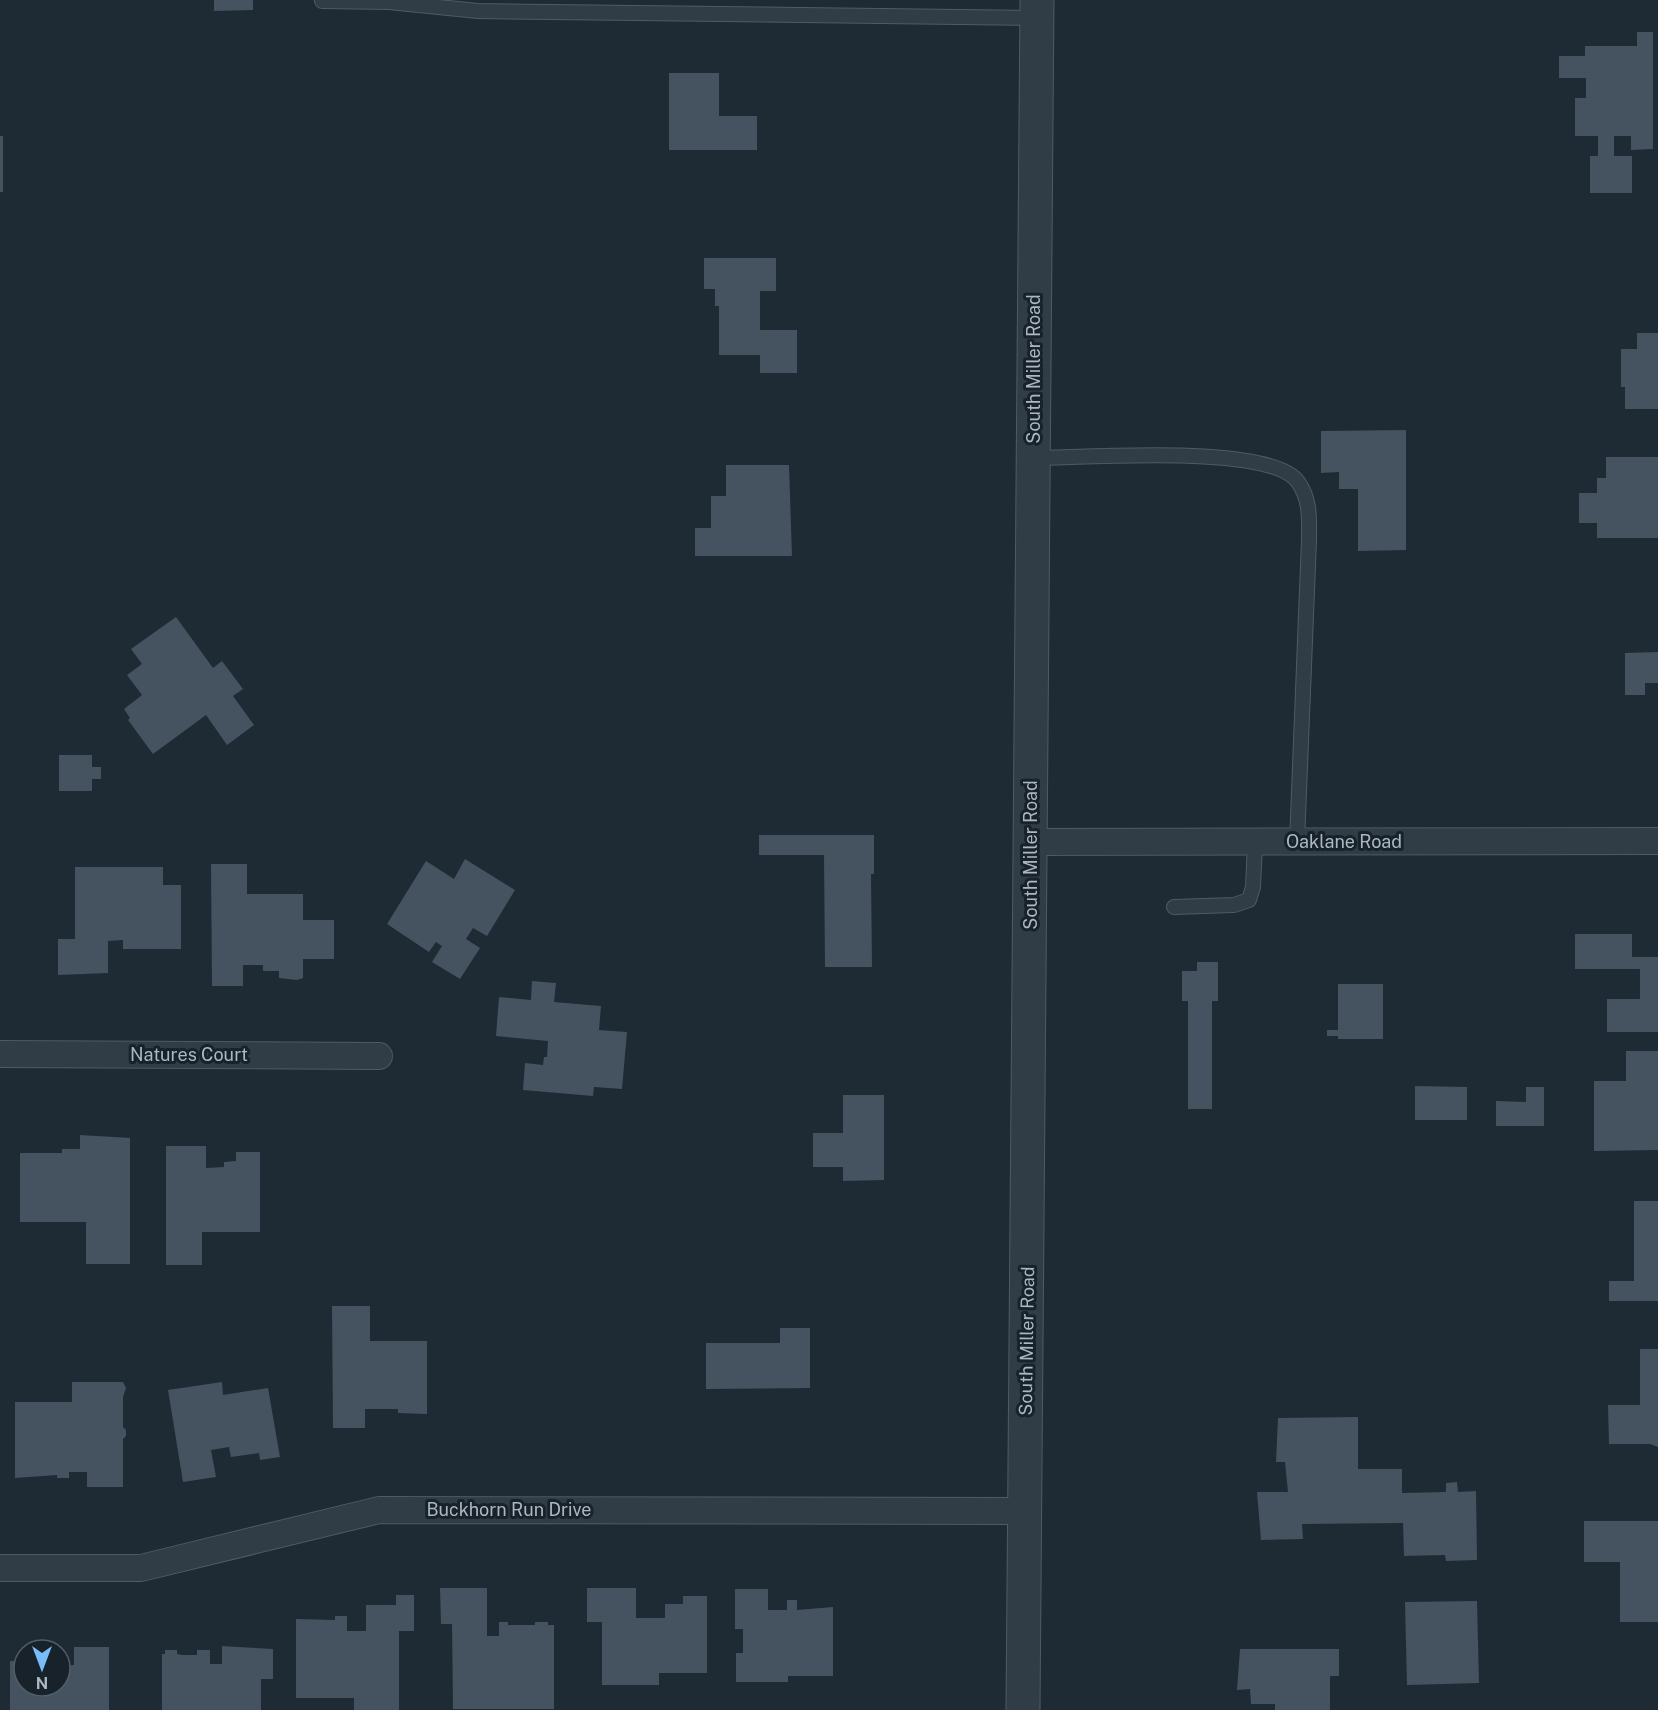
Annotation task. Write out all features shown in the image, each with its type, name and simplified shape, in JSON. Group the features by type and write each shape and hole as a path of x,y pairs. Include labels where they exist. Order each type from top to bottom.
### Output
{"street":[{"name":"South Miller Road","path":"1023,1710 1037,9"},
{"name":"Oaklane Road","path":"1031,842 1658,841"},
{"name":"Natures Court","path":"0,1054 379,1056"},
{"name":"Buckhorn Run Drive","path":"0,1568 141,1568 379,1510 1025,1511"}],"lane":[{"path":"322,1 389,2 478,11 1037,9"},
{"path":"1033,458 1229,456 1274,465 1298,481 1309,506 1309,540 1297,842"},
{"path":"1174,908 1234,905 1249,900 1253,887 1255,842"}],"building":[{"path":"214,0 253,0 253,10 214,11"},
{"path":"1637,32 1653,32 1653,149 1631,150 1631,136 1614,136 1614,156 1632,156 1632,193 1590,193 1590,156 1598,156 1598,136 1575,136 1575,98 1586,98 1586,78 1559,78 1559,56 1585,56 1585,46 1637,46"},
{"path":"669,73 719,73 719,116 757,116 757,150 669,150"},
{"path":"0,136 3,136 3,192 0,192"},
{"path":"704,258 776,258 776,291 760,291 760,330 797,330 797,373 760,373 760,355 719,355 719,306 715,306 715,289 704,289"},
{"path":"1637,333 1658,333 1658,409 1625,409 1625,387 1621,387 1621,349 1637,349"},
{"path":"1406,430 1406,550 1358,551 1358,489 1339,489 1339,472 1321,473 1321,431"},
{"path":"1606,457 1658,457 1658,538 1597,538 1597,523 1579,523 1579,493 1597,493 1597,478 1606,478"},
{"path":"726,465 789,465 792,556 695,556 695,528 711,528 711,496 726,496"},
{"path":"176,617 213,668 222,661 243,689 233,696 254,725 227,745 206,715 153,754 128,720 130,718 124,709 142,695 127,675 142,664 131,649"},
{"path":"1658,652 1658,683 1645,683 1645,695 1625,695 1625,653"},
{"path":"59,755 92,755 92,767 101,767 101,779 92,779 92,791 59,791"},
{"path":"759,835 874,835 874,874 871,874 872,967 825,967 824,855 759,855"},
{"path":"465,859 515,890 487,936 473,928 466,939 480,948 460,979 432,962 442,946 436,942 429,952 387,924 426,861 454,879"},
{"path":"211,864 247,864 247,894 303,894 303,920 334,920 334,959 303,959 303,978 297,980 279,978 279,971 263,971 263,965 243,965 243,986 212,986"},
{"path":"75,867 163,867 163,885 181,885 181,949 123,949 123,940 108,941 108,973 58,975 58,939 75,939"},
{"path":"1575,934 1632,934 1632,957 1658,957 1658,1032 1607,1032 1607,999 1640,999 1640,969 1575,969"},
{"path":"1197,962 1218,962 1218,1001 1212,1001 1212,1109 1188,1109 1188,1001 1182,1001 1182,971 1197,971"},
{"path":"532,981 556,983 554,1002 601,1006 599,1030 627,1032 622,1089 594,1087 593,1096 523,1090 525,1063 543,1065 544,1057 547,1057 548,1041 496,1036 499,997 531,1000"},
{"path":"1338,984 1383,984 1383,1039 1338,1039 1338,1036 1327,1036 1327,1030 1338,1030"},
{"path":"1626,1051 1658,1051 1658,1150 1594,1151 1594,1081 1626,1081"},
{"path":"1415,1086 1467,1087 1467,1120 1415,1120"},
{"path":"1526,1087 1544,1087 1544,1126 1496,1126 1496,1101 1526,1102"},
{"path":"843,1095 884,1095 884,1180 843,1181 843,1167 813,1167 813,1133 843,1133"},
{"path":"80,1135 130,1138 130,1264 86,1264 86,1222 20,1222 20,1153 62,1153 62,1149 80,1149"},
{"path":"166,1146 206,1146 206,1168 224,1167 224,1162 236,1161 236,1152 260,1152 260,1232 202,1232 202,1265 166,1265"},
{"path":"1634,1201 1658,1201 1658,1301 1609,1301 1609,1281 1634,1281"},
{"path":"332,1306 370,1306 370,1341 427,1341 427,1414 398,1413 398,1409 365,1409 365,1428 333,1428"},
{"path":"780,1328 810,1328 810,1388 706,1389 706,1343 780,1343"},
{"path":"1640,1349 1658,1349 1658,1447 1650,1444 1609,1444 1608,1405 1640,1405"},
{"path":"72,1382 123,1382 126,1388 123,1397 123,1427 126,1430 126,1436 123,1439 123,1487 87,1487 87,1472 69,1472 69,1478 57,1478 57,1475 15,1478 15,1402 72,1402"},
{"path":"222,1382 223,1395 268,1388 280,1457 260,1460 259,1453 231,1457 229,1447 211,1450 216,1477 183,1482 168,1390"},
{"path":"1358,1417 1358,1469 1402,1469 1402,1493 1446,1492 1446,1483 1457,1482 1458,1492 1476,1491 1477,1560 1446,1561 1445,1555 1404,1556 1403,1523 1302,1524 1303,1539 1261,1540 1257,1492 1288,1492 1285,1462 1276,1462 1278,1418"},
{"path":"1584,1521 1658,1521 1658,1622 1620,1622 1620,1562 1584,1562"},
{"path":"440,1588 487,1588 487,1636 499,1636 499,1622 508,1622 508,1625 535,1625 535,1622 548,1622 548,1625 554,1625 554,1709 453,1709 452,1624 441,1624"},
{"path":"587,1588 636,1588 636,1618 665,1618 665,1604 683,1604 683,1596 707,1596 707,1673 659,1673 659,1685 602,1685 602,1622 587,1622"},
{"path":"735,1589 768,1589 768,1610 787,1610 787,1600 797,1600 797,1610 833,1607 833,1676 788,1676 788,1682 736,1682 736,1653 743,1653 743,1629 735,1629"},
{"path":"396,1595 414,1595 414,1631 399,1631 399,1710 354,1710 354,1698 296,1698 296,1619 335,1620 335,1616 347,1616 347,1631 366,1631 366,1605 396,1605"},
{"path":"1477,1601 1479,1683 1407,1685 1405,1602"},
{"path":"222,1646 273,1649 273,1679 261,1679 261,1710 162,1710 162,1654 165,1654 165,1650 177,1650 177,1654 182,1655 197,1655 197,1650 210,1650 210,1664 222,1664"},
{"path":"74,1647 109,1647 109,1710 10,1710 10,1661 12,1661 12,1698 72,1698 72,1665 74,1665"},
{"path":"1240,1649 1339,1649 1339,1676 1330,1676 1330,1710 1275,1710 1275,1704 1251,1704 1250,1689 1237,1690"}]}
